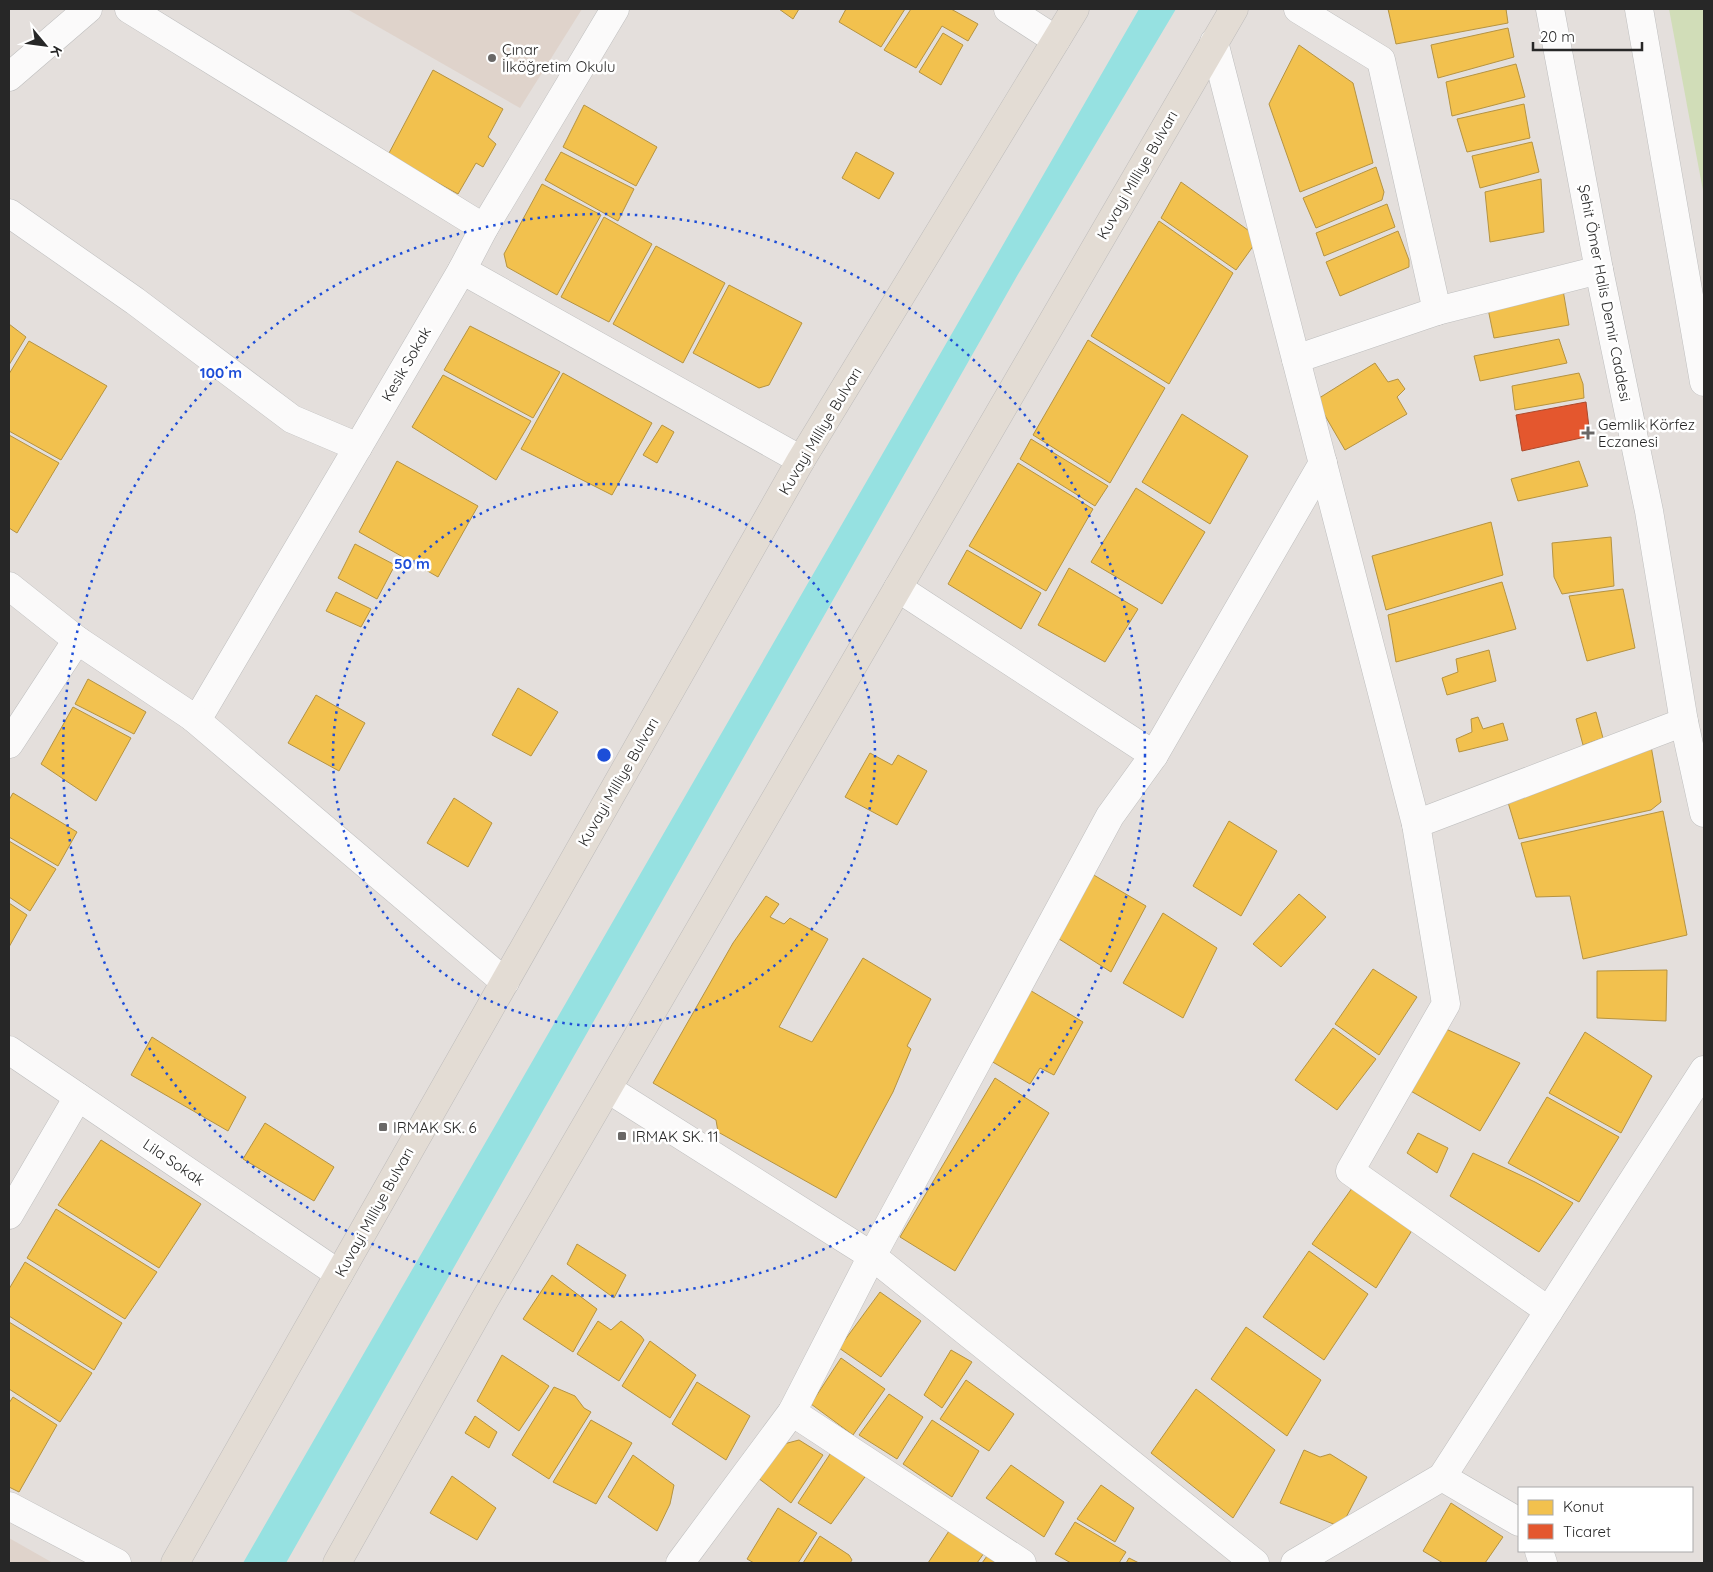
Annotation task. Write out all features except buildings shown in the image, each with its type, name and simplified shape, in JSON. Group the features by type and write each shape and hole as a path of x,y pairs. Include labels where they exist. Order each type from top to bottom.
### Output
{"main road":[{"name":"Kuvayi Milliye Bulvarı","path":"175,1563 801,460 1075,9"},
{"name":"Kuvayi Milliye Bulvarı","path":"337,1563 484,1301 1234,9"}],"street":[{"path":"9,77 88,9"},
{"path":"129,9 484,228"},
{"name":"Kesik Sokak","path":"193,718 358,447 462,270 484,228 616,9"},
{"path":"1008,9 1056,40"},
{"path":"1298,9 1380,60 1437,311"},
{"name":"Şehit Ömer Halis Demir Caddesi","path":"1550,9 1599,270 1649,511 1684,722 1704,813"},
{"path":"1639,9 1704,382"},
{"path":"1214,42 1416,824 1446,1004 1350,1172 1548,1311"},
{"path":"9,213 135,301 292,419 358,447"},
{"path":"462,270 801,460"},
{"path":"1296,359 1437,311 1599,270"},
{"path":"692,1559 792,1412 872,1256 1110,816 1154,755 1323,463"},
{"path":"9,586 78,640 193,718 505,982"},
{"path":"898,588 1154,755"},
{"path":"9,744 78,640"},
{"path":"1416,824 1684,722"},
{"name":"Lila Sokak","path":"9,1050 339,1274"},
{"path":"1295,1563 1442,1477 1704,1070"},
{"path":"608,1089 872,1256 1255,1563"},
{"path":"9,1215 78,1097"},
{"path":"792,1412 1022,1563"},
{"path":"1442,1477 1518,1521"},
{"path":"9,1506 117,1563"}],"shaded area":[{"name":"Çınar İlköğretim Okulu","path":"347,9 582,9 520,108"},
{"path":"9,1538 53,1563 9,1563"}],"green space":[{"path":"1669,9 1704,9 1704,196"}],"water":[{"path":"1139,9 1176,9 1017,276 286,1563 243,1563"}],"place":[{"name":"Çınar İlköğretim Okulu","path":"492,58"},
{"name":"Gemlik Körfez Eczanesi","path":"1588,433"},
{"name":"IRMAK SK. 6","path":"383,1127"},
{"name":"IRMAK SK. 11","path":"622,1136"}]}
